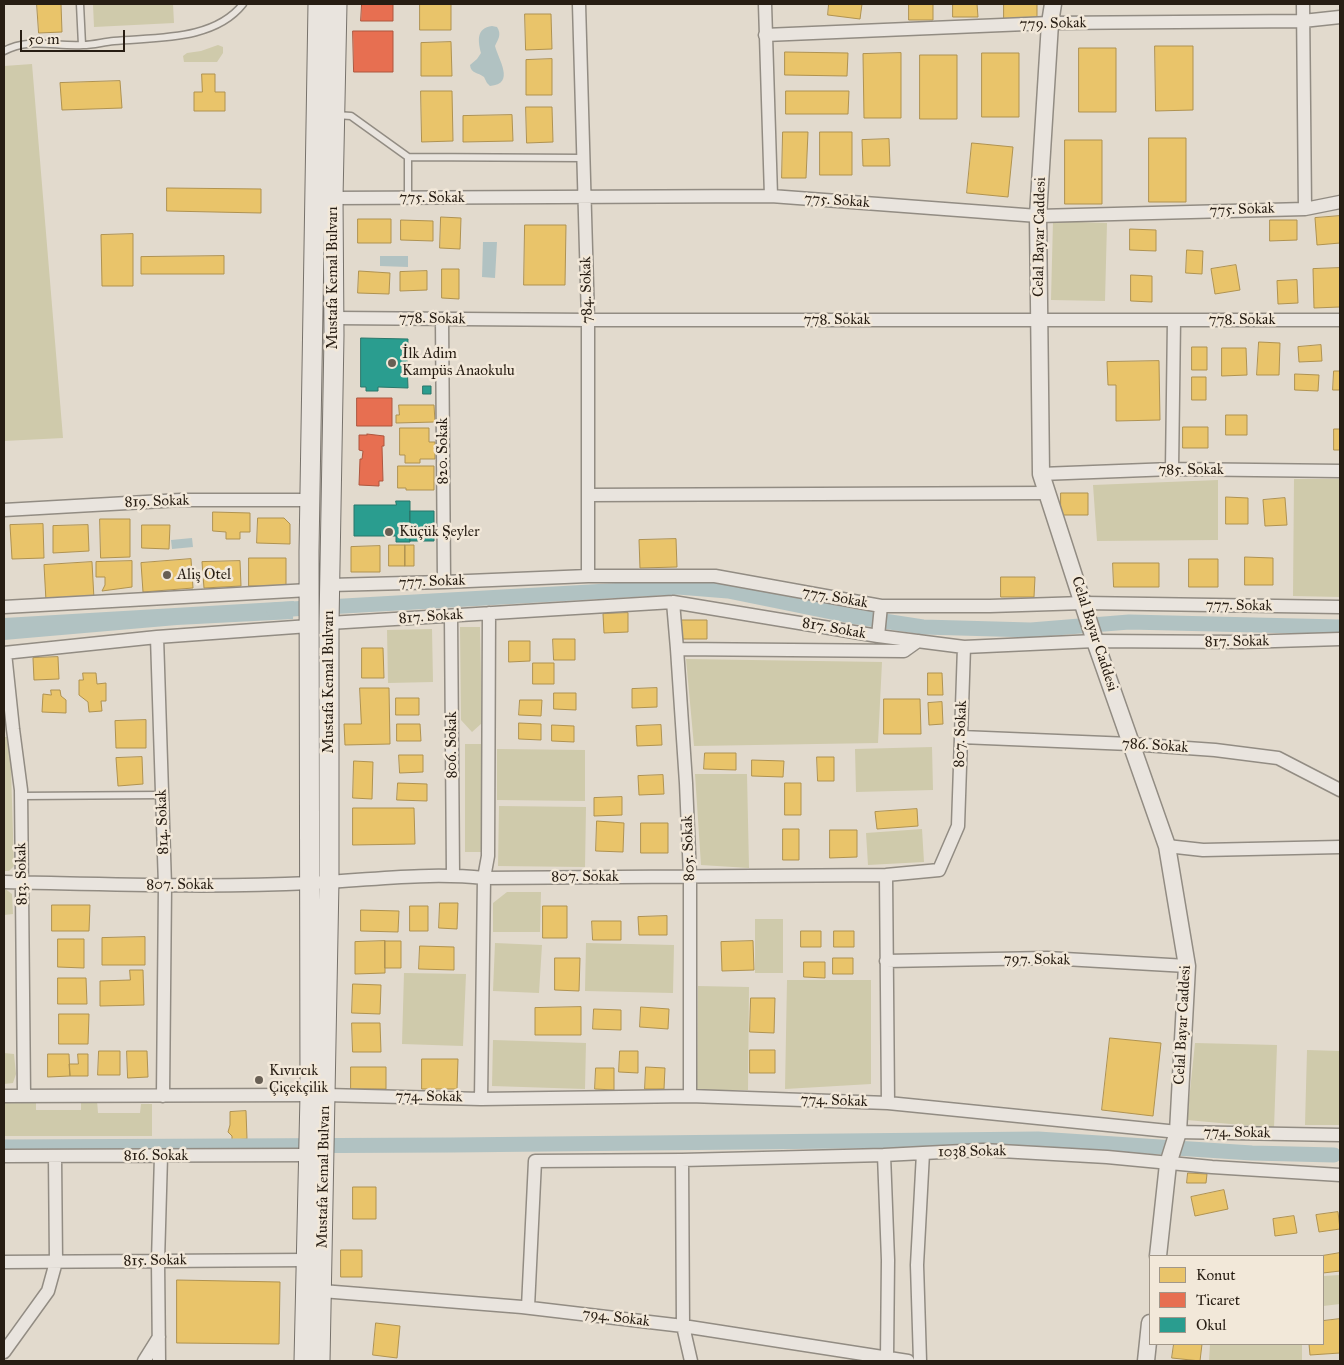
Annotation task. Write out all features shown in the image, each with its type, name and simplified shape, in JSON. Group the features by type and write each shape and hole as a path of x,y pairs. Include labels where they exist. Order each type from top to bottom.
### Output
{"main road":[{"name":"Mustafa Kemal Bulvarı","path":"318,4 310,500 311,883 318,1095"},
{"name":"Mustafa Kemal Bulvarı","path":"320,1361 322,1291 317,1147 318,1095 330,882 329,623 337,4"},
{"name":"Mustafa Kemal Bulvarı","path":"304,1361 306,1260 317,1147"}],"street":[{"name":"784. Sokak","path":"579,4 588,320 588,576"},
{"path":"765,4 770,196"},
{"name":"Celal Bayar Caddesi","path":"1053,4 1050,23 1038,216 1042,474 1095,642 1167,846 1187,966 1178,1132 1168,1164 1158,1255"},
{"path":"1303,4 1305,208"},
{"name":"779. Sokak","path":"766,35 1050,23 1304,21 1340,17"},
{"name":"775. Sokak","path":"333,198 770,196 1038,216 1305,208 1340,202"},
{"name":"778. Sokak","path":"334,318 1340,320"},
{"name":"820. Sokak","path":"442,319 444,582"},
{"path":"1172,469 1174,320"},
{"name":"785. Sokak","path":"1042,474 1172,469 1340,470"},
{"path":"588,495 1048,493"},
{"name":"819. Sokak","path":"4,510 180,500 310,500"},
{"name":"777. Sokak","path":"330,585 588,576 715,576 881,606 990,606 1084,603 1340,608"},
{"path":"4,608 310,590"},
{"name":"817. Sokak","path":"329,623 672,602 878,636 964,647 1095,642 1242,642 1340,639"},
{"name":"805. Sokak","path":"672,602 677,649 690,877 690,1096"},
{"path":"878,636 881,606"},
{"path":"481,1098 484,878 488,856 488,613"},
{"name":"806. Sokak","path":"451,616 453,875"},
{"path":"4,653 157,637 310,626"},
{"name":"814. Sokak","path":"157,637 165,886 163,1096"},
{"path":"677,649 904,651 918,642"},
{"name":"807. Sokak","path":"4,882 165,886 311,883 453,875 484,878 886,875 940,870 958,826 964,647"},
{"name":"813. Sokak","path":"4,653 8,728 21,796 24,1096"},
{"name":"786. Sokak","path":"961,737 1130,744 1216,750 1278,758 1340,790"},
{"path":"1167,846 1203,850 1340,847"},
{"path":"886,875 888,1103"},
{"name":"797. Sokak","path":"886,961 1047,958 1187,966"},
{"name":"774. Sokak","path":"4,1096 318,1095 481,1098 690,1096 888,1103 1178,1132 1340,1135"},
{"name":"816. Sokak","path":"4,1156 161,1156 317,1147"},
{"name":"1038 Sokak","path":"920,1361 917,1265 923,1153 983,1150 1107,1157 1168,1164 1340,1174"},
{"path":"528,1308 535,1161 682,1160 923,1153"},
{"path":"884,1155 888,1260 887,1358"},
{"path":"159,1361 158,1261 161,1156"},
{"path":"4,1352 48,1291 56,1262 55,1157"},
{"path":"682,1160 682,1326 691,1361"},
{"name":"815. Sokak","path":"4,1262 306,1260"},
{"name":"794. Sokak","path":"322,1291 528,1308 682,1326 908,1361"},
{"path":"1146,1361 1149,1332"},
{"path":"144,1361 159,1337"}],"lane":[{"path":"80,4 82,46"},
{"path":"4,51 16,44 60,43 82,46 113,41 173,37 205,30 236,12 243,4"},
{"path":"335,115 351,116 408,157 583,158"},
{"path":"408,157 408,198"},
{"path":"21,796 162,795"}],"shaded area":[{"path":"93,4 173,4 174,23 94,27"},
{"path":"492,26 497,27 499,32 495,46 502,64 504,76 498,84 490,86 482,75 472,70 470,65 481,53 479,36 481,32 483,29"},
{"path":"218,45 223,47 223,53 217,62 184,62 183,56 187,53 201,51"},
{"path":"32,64 63,438 4,441 4,66"},
{"path":"1053,221 1107,223 1105,301 1051,300"},
{"path":"483,242 497,242 495,278 482,277"},
{"path":"380,256 408,256 408,267 380,266"},
{"path":"1294,479 1340,479 1340,597 1293,596"},
{"path":"1218,480 1218,540 1097,541 1093,485"},
{"path":"192,538 193,547 172,549 171,540"},
{"path":"294,601 293,619 177,625 4,640 4,618"},
{"path":"460,627 480,627 482,723 472,732 461,720"},
{"path":"432,629 433,682 388,683 387,630"},
{"path":"686,659 882,662 878,743 694,746"},
{"path":"4,737 10,737 14,866 9,871 4,871"},
{"path":"465,744 482,744 482,852 465,852"},
{"path":"932,747 933,790 856,792 855,749"},
{"path":"497,749 585,750 585,801 497,800"},
{"path":"695,774 747,774 749,868 701,865"},
{"path":"499,806 586,807 585,867 498,866"},
{"path":"922,829 924,862 868,865 866,833"},
{"path":"4,888 12,894 13,914 4,915"},
{"path":"507,892 541,892 540,932 493,932 493,903"},
{"path":"755,919 783,919 783,973 755,973"},
{"path":"495,943 542,945 539,993 493,991"},
{"path":"586,943 674,945 673,993 585,991"},
{"path":"404,973 466,974 463,1046 402,1044"},
{"path":"787,980 871,980 871,1084 785,1089"},
{"path":"698,986 749,987 748,1090 697,1090"},
{"path":"493,1040 586,1043 585,1089 492,1086"},
{"path":"1195,1043 1277,1045 1274,1128 1187,1120"},
{"path":"1307,1050 1340,1051 1340,1125 1305,1125"},
{"path":"4,1053 14,1054 16,1074 13,1083 4,1084"},
{"path":"4,1100 36,1100 36,1110 81,1110 81,1100 97,1100 98,1113 140,1113 141,1104 152,1104 152,1136 4,1136"},
{"path":"1340,1275 1340,1304 1324,1306 1324,1276"},
{"path":"1210,1345 1302,1345 1302,1361 1209,1361"}],"building: Konut":[{"path":"37,4 61,4 62,32 39,33"},
{"path":"420,4 451,4 451,30 420,30"},
{"path":"829,4 862,4 860,19 828,15"},
{"path":"909,4 933,4 933,20 909,20"},
{"path":"953,4 977,4 978,17 953,17"},
{"path":"1004,4 1037,4 1037,17 1004,19"},
{"path":"525,14 551,14 552,49 526,50"},
{"path":"451,42 452,76 421,76 421,43"},
{"path":"1155,46 1193,46 1193,110 1156,111"},
{"path":"1079,48 1116,48 1116,112 1079,112"},
{"path":"785,52 848,53 847,76 785,75"},
{"path":"901,53 901,118 864,118 863,54"},
{"path":"982,53 1019,53 1019,117 982,117"},
{"path":"920,55 957,55 957,119 920,119"},
{"path":"552,59 552,95 526,95 526,60"},
{"path":"202,74 215,74 215,92 225,92 225,111 194,111 194,92 202,92"},
{"path":"120,81 122,108 62,110 60,83"},
{"path":"421,91 452,91 453,141 422,142"},
{"path":"786,91 849,91 848,114 786,114"},
{"path":"526,107 552,107 553,142 527,143"},
{"path":"512,115 513,141 463,142 463,116"},
{"path":"783,132 808,132 806,178 782,178"},
{"path":"820,132 852,132 852,175 820,175"},
{"path":"1149,138 1186,138 1186,202 1149,202"},
{"path":"889,139 890,166 863,166 862,140"},
{"path":"1065,140 1102,140 1102,204 1065,204"},
{"path":"972,143 1013,147 1008,197 967,193"},
{"path":"167,188 261,189 261,213 167,211"},
{"path":"1340,216 1340,243 1317,245 1315,218"},
{"path":"441,217 461,218 460,249 440,248"},
{"path":"358,219 391,219 391,243 358,243"},
{"path":"401,220 433,221 433,241 401,240"},
{"path":"1270,220 1297,220 1297,240 1270,241"},
{"path":"525,225 566,225 565,285 524,285"},
{"path":"1130,229 1156,230 1156,251 1130,250"},
{"path":"133,234 133,286 102,286 101,235"},
{"path":"1187,250 1203,251 1202,274 1186,273"},
{"path":"224,256 224,274 141,274 141,257"},
{"path":"1236,265 1240,290 1215,294 1211,269"},
{"path":"1340,268 1340,307 1314,308 1313,269"},
{"path":"442,269 459,269 459,299 442,298"},
{"path":"359,271 390,273 389,294 358,293"},
{"path":"427,271 427,290 400,291 400,272"},
{"path":"1131,275 1152,276 1152,302 1131,301"},
{"path":"1297,280 1298,303 1278,304 1277,281"},
{"path":"1259,342 1280,343 1279,375 1257,375"},
{"path":"1321,345 1322,361 1299,362 1298,347"},
{"path":"1192,347 1207,347 1207,370 1192,370"},
{"path":"1222,348 1246,348 1247,375 1222,376"},
{"path":"1159,361 1160,420 1116,421 1116,385 1108,385 1107,362"},
{"path":"1334,371 1340,371 1340,390 1333,390"},
{"path":"1295,374 1319,375 1318,391 1295,390"},
{"path":"1192,377 1206,377 1206,400 1192,400"},
{"path":"399,405 434,405 435,422 396,423 396,415 399,415"},
{"path":"1226,415 1247,415 1247,435 1226,435"},
{"path":"1183,427 1208,427 1208,448 1183,448"},
{"path":"400,428 429,428 429,442 435,442 435,459 420,459 420,463 405,463 405,455 400,455"},
{"path":"1334,429 1340,429 1340,450 1334,450"},
{"path":"398,466 434,466 434,490 406,490 406,488 398,488"},
{"path":"1061,493 1088,493 1088,515 1061,515"},
{"path":"1226,497 1248,498 1248,524 1226,524"},
{"path":"1285,498 1287,525 1265,526 1263,500"},
{"path":"213,512 250,513 250,532 240,532 240,539 226,539 226,532 213,531"},
{"path":"258,518 284,518 290,524 290,544 257,543"},
{"path":"100,519 130,519 130,557 101,558"},
{"path":"43,524 44,558 12,559 10,525"},
{"path":"88,525 89,551 53,553 53,526"},
{"path":"142,525 170,525 169,549 142,548"},
{"path":"676,539 677,567 640,568 639,540"},
{"path":"389,545 405,545 405,566 389,566"},
{"path":"405,545 414,545 414,566 405,566"},
{"path":"380,546 380,572 351,572 351,547"},
{"path":"1245,557 1273,558 1273,585 1245,585"},
{"path":"249,558 286,558 286,587 249,586"},
{"name":"Aliş Otel","path":"191,559 193,588 143,592 141,563"},
{"path":"1189,559 1218,559 1218,587 1189,587"},
{"path":"132,561 132,587 102,591 105,585 105,577 96,577 96,562"},
{"path":"240,561 241,586 204,588 202,562"},
{"path":"92,562 94,599 46,601 44,565"},
{"path":"1113,563 1159,563 1159,587 1114,587"},
{"path":"1001,577 1035,577 1034,597 1001,597"},
{"path":"628,613 628,632 604,633 603,614"},
{"path":"681,620 707,620 707,639 681,639"},
{"path":"553,639 575,639 575,660 554,660"},
{"path":"509,641 530,641 530,661 509,662"},
{"path":"362,648 383,648 384,678 362,678"},
{"path":"58,657 59,679 34,680 33,658"},
{"path":"533,663 554,663 554,684 533,684"},
{"path":"83,673 96,673 97,684 106,683 106,701 101,701 102,711 89,712 88,702 79,695 79,680 83,680"},
{"path":"928,673 942,673 943,695 928,695"},
{"path":"360,688 389,688 390,744 345,745 344,724 361,724"},
{"path":"657,688 657,707 632,708 632,689"},
{"path":"51,690 60,690 61,696 66,700 66,713 42,712 43,694 51,695"},
{"path":"554,693 576,693 576,710 554,709"},
{"path":"396,698 419,698 419,715 396,715"},
{"path":"884,699 920,699 921,734 884,734"},
{"path":"520,700 542,700 541,716 519,715"},
{"path":"942,702 943,724 929,725 928,703"},
{"path":"146,720 146,748 116,748 115,721"},
{"path":"519,723 541,724 541,740 519,739"},
{"path":"397,724 420,724 421,741 397,741"},
{"path":"552,725 574,726 574,742 552,741"},
{"path":"661,725 662,745 637,746 636,726"},
{"path":"705,753 736,753 736,770 704,769"},
{"path":"399,755 423,755 423,772 400,773"},
{"path":"142,757 143,784 118,786 116,758"},
{"path":"817,757 834,757 834,781 818,781"},
{"path":"752,760 784,761 783,777 752,776"},
{"path":"354,761 373,762 372,799 353,798"},
{"path":"663,775 664,794 639,795 638,776"},
{"path":"398,783 427,784 427,801 397,800"},
{"path":"785,783 801,783 801,815 785,815"},
{"path":"622,797 622,815 594,816 594,798"},
{"path":"353,808 414,808 415,844 353,845"},
{"path":"917,809 918,826 877,829 875,812"},
{"path":"597,821 624,823 623,852 596,851"},
{"path":"641,823 668,823 668,853 641,853"},
{"path":"783,829 799,829 799,860 783,860"},
{"path":"830,830 857,830 857,857 830,858"},
{"path":"440,903 458,903 457,929 439,928"},
{"path":"52,905 90,905 89,931 52,931"},
{"path":"410,906 428,906 428,931 410,931"},
{"path":"543,906 567,906 567,938 543,938"},
{"path":"361,910 399,911 398,932 361,931"},
{"path":"667,916 667,935 639,935 638,917"},
{"path":"592,921 621,921 621,940 593,940"},
{"path":"801,931 821,931 821,947 801,947"},
{"path":"834,931 854,931 854,947 834,947"},
{"path":"145,937 145,965 102,965 102,938"},
{"path":"58,939 84,939 84,968 58,967"},
{"path":"385,941 385,973 355,974 355,942"},
{"path":"385,941 401,941 401,968 385,968"},
{"path":"753,941 754,970 722,971 721,942"},
{"path":"420,946 454,947 454,970 419,969"},
{"path":"555,958 580,958 579,991 555,990"},
{"path":"833,958 853,958 853,974 833,974"},
{"path":"804,962 825,962 825,978 804,977"},
{"path":"130,970 143,970 144,1005 100,1006 100,981 130,980"},
{"path":"58,978 86,978 87,1004 58,1004"},
{"path":"353,984 381,985 380,1014 352,1013"},
{"path":"751,998 775,998 774,1033 750,1032"},
{"path":"581,1007 581,1035 535,1035 535,1008"},
{"path":"641,1007 669,1009 668,1029 640,1027"},
{"path":"594,1009 621,1010 621,1030 593,1029"},
{"path":"59,1014 89,1014 88,1044 59,1044"},
{"path":"352,1023 380,1023 381,1052 353,1052"},
{"path":"1110,1038 1161,1043 1153,1116 1102,1110"},
{"path":"750,1050 775,1050 775,1073 750,1073"},
{"path":"99,1051 120,1051 120,1075 98,1075"},
{"path":"127,1051 147,1051 148,1077 128,1078"},
{"path":"620,1051 638,1051 638,1073 619,1072"},
{"path":"48,1054 69,1054 70,1076 48,1077"},
{"path":"78,1054 88,1054 88,1076 70,1076 69,1064 78,1064"},
{"path":"422,1059 458,1059 457,1089 422,1089"},
{"path":"351,1067 386,1067 386,1089 351,1089"},
{"path":"646,1067 665,1068 664,1089 645,1089"},
{"path":"596,1068 614,1068 614,1090 595,1089"},
{"path":"246,1111 247,1139 232,1140 232,1136 228,1132 230,1112"},
{"path":"1188,1173 1207,1174 1206,1183 1187,1183"},
{"path":"353,1187 376,1187 376,1219 353,1219"},
{"path":"1224,1190 1228,1209 1195,1216 1191,1197"},
{"path":"1338,1212 1340,1229 1319,1232 1316,1215"},
{"path":"1294,1216 1297,1233 1275,1236 1273,1219"},
{"path":"341,1250 362,1250 362,1277 341,1277"},
{"path":"1340,1253 1340,1271 1324,1273 1324,1255"},
{"path":"177,1280 280,1282 279,1344 177,1343"},
{"path":"1340,1319 1340,1353 1310,1355 1309,1345 1324,1345 1324,1321"},
{"path":"376,1323 400,1326 397,1358 373,1355"},
{"path":"1174,1345 1202,1345 1200,1361 1172,1358"}],"building: Ticaret":[{"path":"362,4 393,4 393,21 361,21"},
{"path":"353,31 393,31 393,72 354,72"},
{"path":"357,398 392,398 392,426 357,426"},
{"path":"359,435 384,436 384,446 382,446 383,481 379,481 379,486 359,485 360,459 362,459 363,451 359,450"}],"building: Okul":[{"path":"361,338 408,339 408,388 378,387 378,391 366,391 366,387 361,387"},
{"path":"423,386 431,386 431,394 423,394"},
{"path":"396,501 410,501 410,542 396,542 396,536 354,536 354,505 396,505"},
{"path":"410,511 434,511 434,541 410,541"}],"waterway":[{"path":"274,610 678,587 728,591 851,616 923,627 1031,630 1129,622 1340,627"},
{"path":"4,1147 1038,1139 1252,1153 1334,1155"}],"place":[{"name":"İlk Adim Kampüs Anaokulu","path":"392,363"},
{"name":"Küçük Şeyler","path":"389,532"},
{"name":"Aliş Otel","path":"167,575"},
{"name":"Kıvırcık Çiçekçilik","path":"259,1080"}]}
